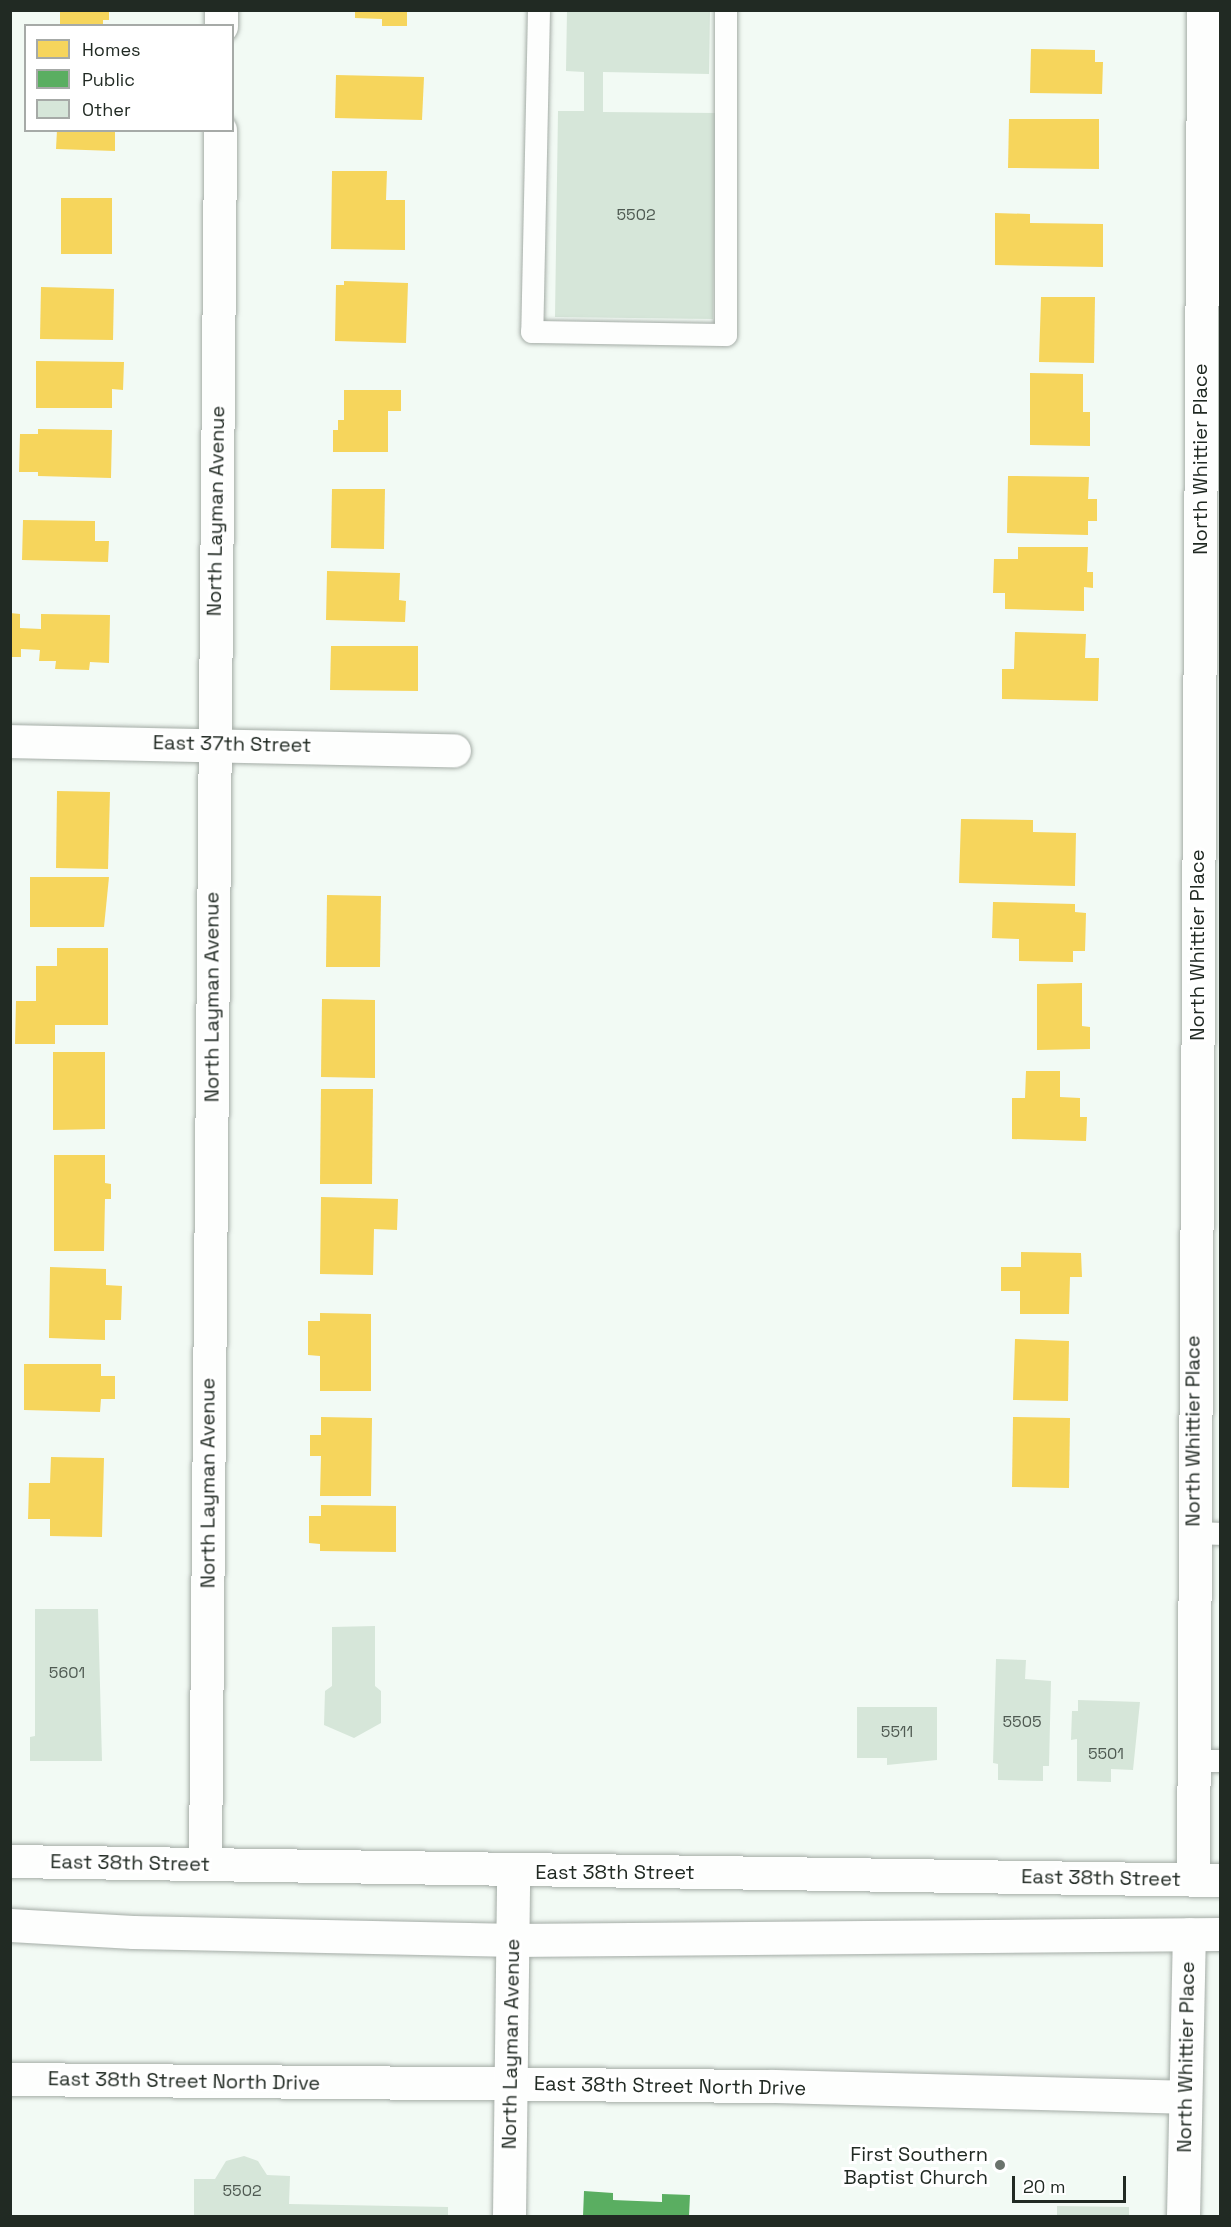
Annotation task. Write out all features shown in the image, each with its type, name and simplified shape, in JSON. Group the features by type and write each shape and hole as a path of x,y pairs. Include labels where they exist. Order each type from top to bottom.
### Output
{"street":[{"name":"North Whittier Place","path":"1203,10 1210,762 1205,1761 1207,1880"},
{"name":"North Layman Avenue","path":"205,1864 220,132"},
{"name":"East 37th Street","path":"10,741 214,743 454,750"},
{"name":"East 38th Street","path":"10,1861 452,1866 513,1872 1207,1880"},
{"name":"North Layman Avenue","path":"508,2217 513,1872"},
{"path":"10,1925 133,1932 512,1940 1205,1934"},
{"name":"North Whittier Place","path":"1183,2217 1185,2097 1205,1934"},
{"name":"East 38th Street North Drive","path":"10,2079 773,2086 1185,2097"}],"lane":[{"path":"539,10 532,332 726,334 726,10"}],"building: Homes":[{"path":"60,10 109,10 109,20 103,20 103,24 60,24"},
{"path":"355,10 407,10 407,26 382,26 382,19 355,18"},
{"path":"1031,49 1095,50 1095,62 1103,62 1102,94 1030,93"},
{"path":"336,75 424,77 422,120 335,118"},
{"path":"1009,119 1099,119 1099,169 1008,168"},
{"path":"57,132 115,132 115,151 56,149"},
{"path":"332,171 387,171 386,200 405,200 405,250 331,249"},
{"path":"61,198 112,198 112,254 61,254"},
{"path":"995,213 1030,214 1030,223 1103,224 1103,267 995,265"},
{"path":"344,281 408,283 406,343 335,341 336,285 344,285"},
{"path":"41,287 114,289 113,340 40,339"},
{"path":"1041,297 1095,297 1094,363 1039,362"},
{"path":"36,361 124,362 123,390 112,389 112,408 36,408"},
{"path":"1030,373 1083,374 1083,412 1090,412 1090,446 1030,445"},
{"path":"344,390 401,390 401,411 388,411 388,452 333,452 333,430 338,430 338,420 344,420"},
{"path":"38,429 112,430 111,478 38,476 38,472 19,472 20,434 38,434"},
{"path":"1008,476 1089,477 1088,499 1097,499 1097,521 1088,521 1088,535 1007,533"},
{"path":"332,489 385,489 384,549 331,548"},
{"path":"23,520 95,521 95,541 109,541 108,562 22,560"},
{"path":"1018,547 1088,547 1087,572 1093,572 1093,588 1084,587 1084,611 1005,609 1005,593 993,593 994,559 1018,559"},
{"path":"327,571 400,573 399,600 406,601 405,622 326,620"},
{"path":"10,613 20,614 20,628 41,629 41,614 110,615 109,663 90,662 89,670 55,669 56,661 39,661 40,650 21,649 21,657 10,657"},
{"path":"1015,632 1086,634 1085,658 1099,658 1098,701 1002,699 1002,669 1014,669"},
{"path":"331,646 418,646 418,691 330,690"},
{"path":"57,791 110,792 108,869 56,868"},
{"path":"961,819 1033,820 1033,832 1076,833 1075,886 959,883"},
{"path":"30,877 109,877 104,927 30,927"},
{"path":"327,895 381,896 380,967 326,967"},
{"path":"993,902 1075,904 1075,912 1086,913 1085,951 1073,951 1073,962 1019,961 1019,939 992,938"},
{"path":"57,948 108,948 108,1025 55,1025 55,1044 15,1044 16,1001 36,1001 36,966 57,966"},
{"path":"1082,983 1082,1026 1090,1027 1090,1049 1037,1050 1037,984"},
{"path":"322,999 375,1000 375,1078 321,1077"},
{"path":"53,1052 105,1052 105,1129 53,1130"},
{"path":"1026,1071 1060,1071 1060,1097 1080,1098 1080,1117 1087,1117 1086,1141 1012,1139 1012,1098 1025,1098"},
{"path":"321,1089 373,1089 372,1184 320,1184"},
{"path":"54,1155 105,1155 105,1183 111,1184 111,1199 105,1199 104,1251 54,1251"},
{"path":"321,1197 398,1199 397,1230 374,1229 373,1275 320,1274"},
{"path":"1021,1252 1081,1253 1082,1277 1070,1277 1069,1314 1020,1314 1020,1291 1001,1291 1001,1267 1021,1267"},
{"path":"50,1267 106,1269 106,1285 122,1286 121,1320 105,1320 105,1340 49,1338"},
{"path":"320,1313 371,1314 371,1391 320,1391 320,1356 308,1355 308,1321 320,1321"},
{"path":"1015,1339 1069,1341 1068,1401 1013,1400"},
{"path":"24,1364 101,1364 101,1376 115,1376 115,1399 101,1399 100,1412 24,1410"},
{"path":"321,1417 372,1418 371,1496 320,1496 321,1456 310,1456 310,1435 321,1435"},
{"path":"1013,1417 1070,1418 1069,1488 1012,1487"},
{"path":"51,1457 104,1458 102,1537 50,1536 50,1519 28,1519 29,1483 50,1483"},
{"path":"321,1505 396,1506 396,1552 320,1551 320,1544 309,1543 309,1516 321,1516"}],"building: Public":[{"path":"584,2191 613,2193 613,2200 662,2202 662,2194 690,2195 689,2216 583,2216"}],"building: Other":[{"path":"567,10 710,10 709,74 603,72 603,112 716,113 713,319 555,317 558,111 584,111 584,72 566,71"},
{"path":"35,1609 98,1609 102,1761 30,1761 30,1737 35,1736"},
{"path":"375,1626 375,1686 381,1691 381,1723 354,1738 324,1725 325,1691 332,1686 332,1627"},
{"path":"996,1659 1026,1660 1025,1679 1051,1681 1049,1766 1043,1766 1043,1781 998,1780 998,1764 993,1763"},
{"path":"1078,1700 1140,1702 1133,1770 1111,1769 1111,1782 1077,1781 1077,1739 1071,1740 1072,1711 1078,1711"},
{"path":"857,1707 937,1707 937,1760 887,1765 887,1758 857,1758"},
{"path":"244,2156 258,2161 267,2175 290,2176 289,2204 448,2207 448,2216 194,2216 194,2179 215,2179 226,2161"},
{"path":"1057,2206 1129,2207 1129,2216 1057,2216"}],"place":[{"name":"First Southern Baptist Church","path":"1000,2165"}]}
